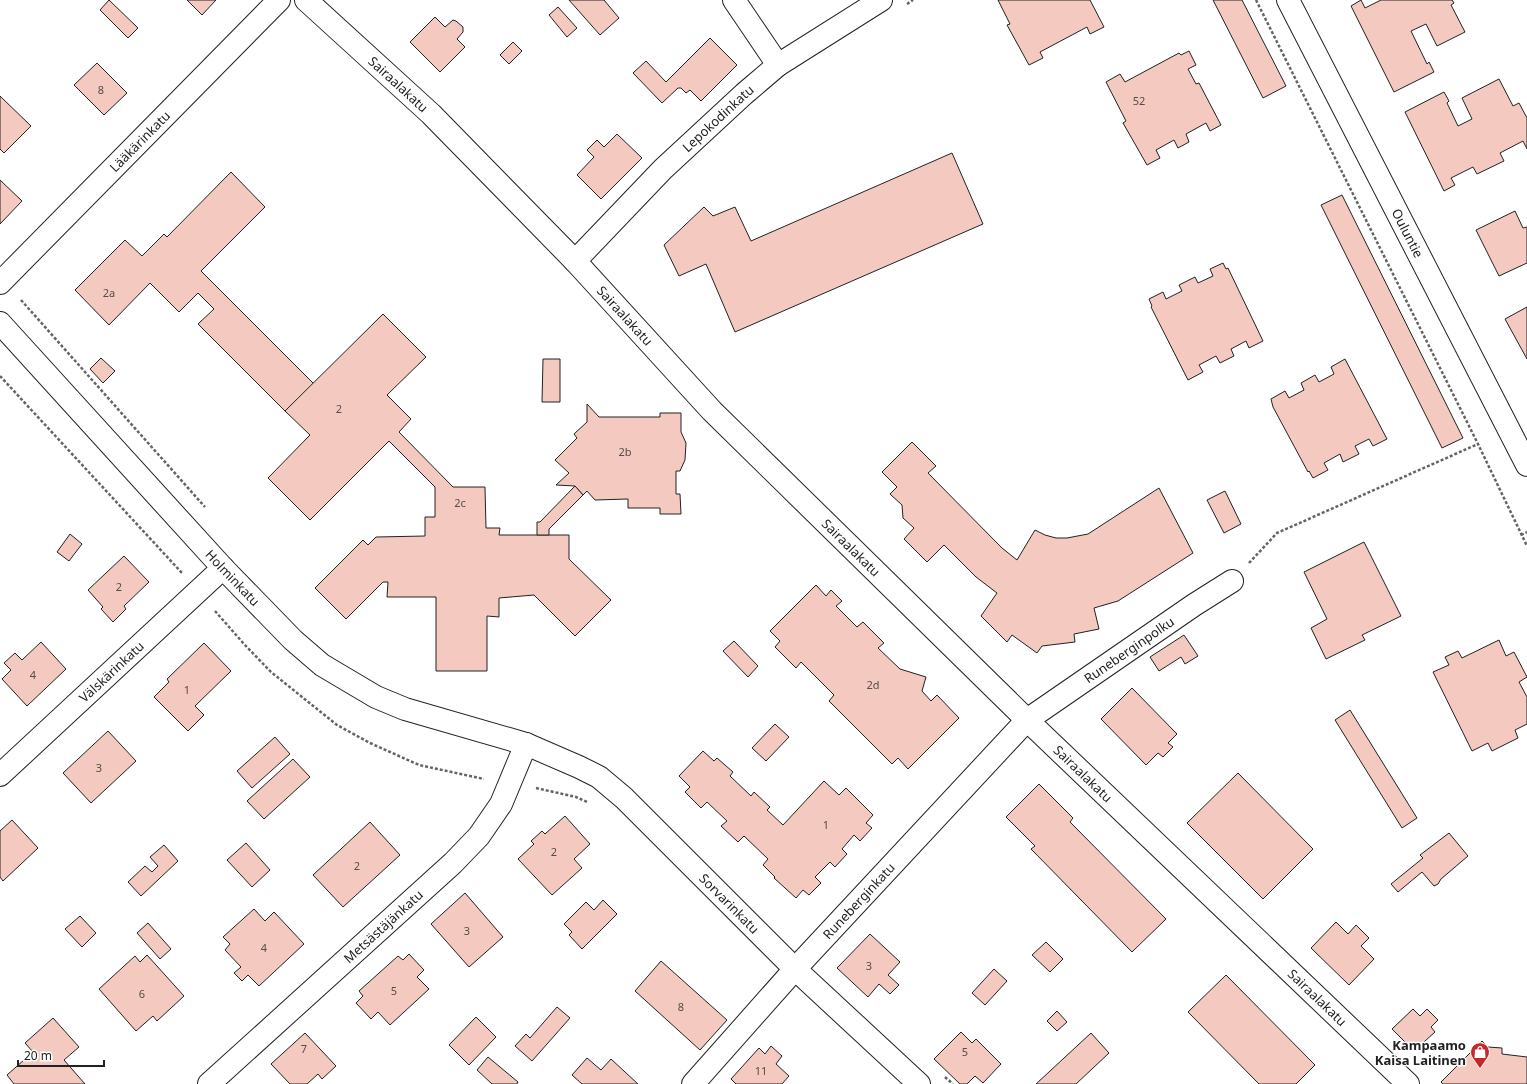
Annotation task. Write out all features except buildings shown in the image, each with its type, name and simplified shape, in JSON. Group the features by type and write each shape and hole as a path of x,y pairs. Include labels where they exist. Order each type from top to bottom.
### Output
{"street":[{"name":"Lääkärinkatu","path":"2,282 279,0"},
{"name":"Sairaalakatu","path":"306,0 431,114 575,261 712,411 1027,720 1408,1084"},
{"path":"734,0 778,65"},
{"name":"Lepokodinkatu","path":"575,261 663,169 744,94 778,65 881,0"},
{"name":"Ouluntie","path":"1288,0 1527,466"},
{"name":"Holminkatu","path":"0,323 223,568 293,640 322,665 376,697 405,709 526,744"},
{"name":"Välskärinkatu","path":"0,775 223,568"},
{"name":"Runeberginpolku","path":"1027,720 1194,605 1232,581"},
{"name":"Runeberginkatu","path":"693,1084 795,969 1027,720"},
{"name":"Sorvarinkatu","path":"526,744 599,777 619,794 795,969 919,1084"},
{"name":"Metsästäjänkatu","path":"208,1084 453,863 474,841 501,804 526,744"}],"path":[{"path":"1256,0 1478,444 1527,546"},
{"path":"2,282 211,513"},
{"path":"1232,581 1277,533 1478,444"},
{"path":"1521,535 1527,532"},
{"path":"941,1073 953,1084"}],"place":[{"name":"Kampaamo Kaisa Laitinen","path":"1480,1069"}]}
